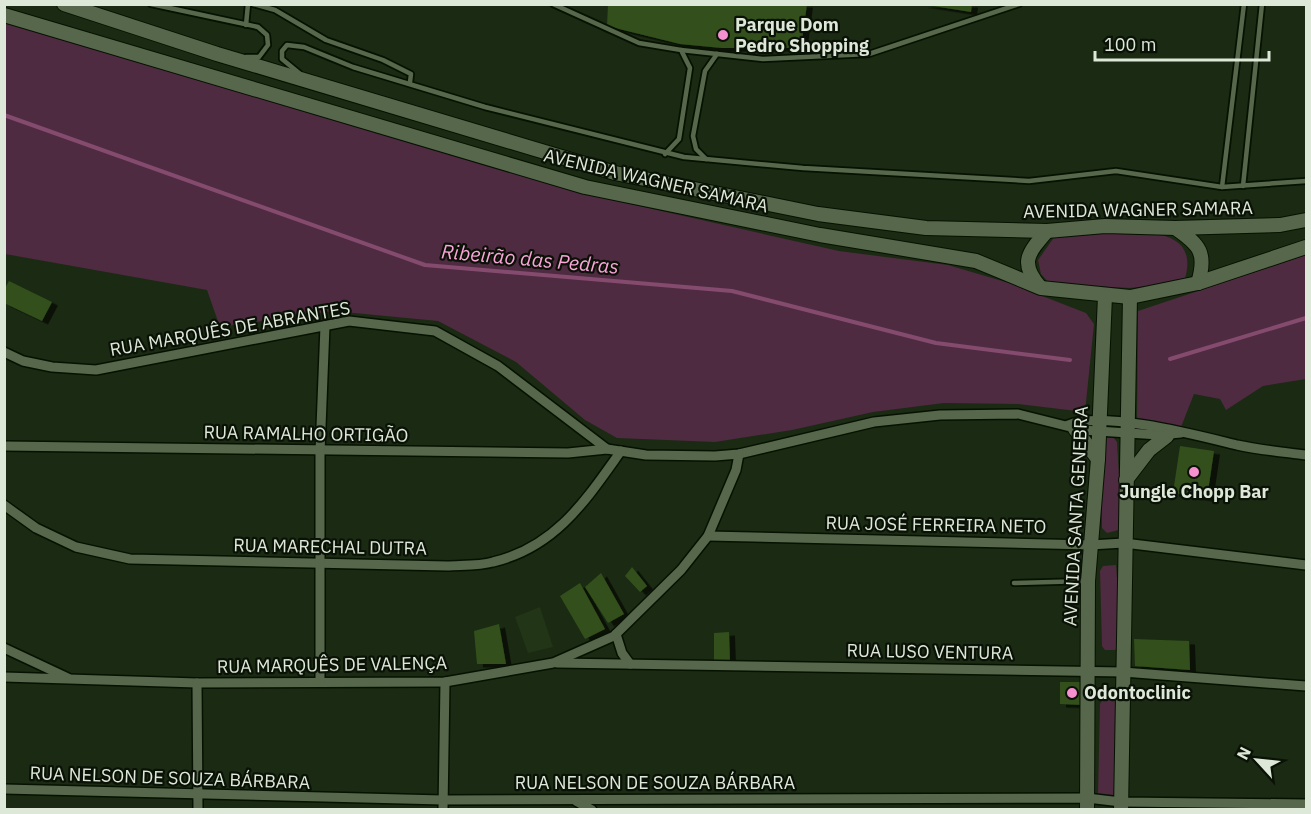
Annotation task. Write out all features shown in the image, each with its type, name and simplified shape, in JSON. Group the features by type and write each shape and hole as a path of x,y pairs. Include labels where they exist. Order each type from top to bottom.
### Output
{"main road":[{"name":"AVENIDA WAGNER SAMARA","path":"64,4 217,54 638,178 818,214 926,228 1047,231 1105,226 1175,228 1280,225 1306,220"},
{"name":"AVENIDA WAGNER SAMARA","path":"4,15 585,187 820,235 976,261 1041,288 1130,297 1198,283 1306,246"},
{"path":"1175,228 1193,241 1201,252 1203,266 1198,283"},
{"path":"1041,288 1030,276 1027,260 1047,231"},
{"name":"AVENIDA SANTA GENEBRA","path":"1087,804 1088,581 1098,459 1105,296"},
{"path":"1121,806 1130,297"},
{"path":"1072,427 1098,459"},
{"path":"1126,480 1149,450 1174,434"}],"street":[{"name":"RUA MARQUÊS DE ABRANTES","path":"4,352 23,361 52,367 96,370 349,321 435,331 498,366 607,449 621,451 657,455 739,454 874,422 940,415 1018,414 1072,427 1128,428 1306,455"},
{"path":"320,682 320,452 325,326"},
{"name":"RUA MARQUÊS DE ABRANTES","path":"1128,428 1174,434"},
{"name":"RUA RAMALHO ORTIGÃO","path":"4,446 320,452 568,453 607,449"},
{"name":"RUA MARECHAL DUTRA","path":"4,505 36,528 76,547 130,559 321,561 447,566 493,562 532,547 560,529 584,504 621,451"},
{"name":"RUA MARQUÊS DE VALENÇA","path":"4,648 73,680 197,683 445,682 553,663 616,634 681,570 708,536 736,470 739,454"},
{"name":"RUA JOSÉ FERREIRA NETO","path":"708,536 1090,545 1124,543 1306,566"},
{"path":"616,634 622,653 630,664"},
{"name":"RUA LUSO VENTURA","path":"553,663 1123,672 1306,686"},
{"path":"4,677 73,680"},
{"path":"443,805 445,682"},
{"path":"197,683 198,810"},
{"name":"RUA NELSON DE SOUZA BÁRBARA","path":"4,789 199,793 443,805 573,800 983,798 1121,806 1306,804"},
{"path":"983,798 983,810"},
{"path":"318,799 318,810"},
{"path":"573,800 592,810"}],"lane":[{"path":"151,4 258,27 267,35 268,45 259,57 217,54"},
{"path":"176,4 180,11"},
{"path":"246,25 248,4"},
{"path":"253,4 275,10 326,40 383,60 411,74 410,82"},
{"path":"553,4 639,43 681,50 763,58 869,54 1019,4"},
{"path":"1222,187 1244,4"},
{"path":"1243,186 1262,4"},
{"path":"312,82 282,59 282,51 287,45 304,47 353,67 410,82 485,107 665,154 813,169 1029,181 1116,171 1222,187 1306,181"},
{"path":"665,154 679,139 690,68 681,50"},
{"path":"706,159 696,149 693,136 705,71 717,54"},
{"path":"1014,583 1088,581"}],"shaded area":[{"path":"4,20 577,192 839,251 948,265 1009,283 1086,313 1094,324 1085,412 1018,404 944,403 873,412 792,430 715,442 617,438 585,420 516,362 438,321 333,311 220,327 207,290 5,254"},
{"path":"1105,231 1151,233 1177,242 1185,251 1187,264 1184,282 1130,288 1050,284 1041,274 1038,260 1055,236"},
{"path":"1306,255 1306,379 1263,386 1226,410 1220,399 1194,394 1181,427 1137,420 1138,311"},
{"path":"1113,437 1117,442 1122,529 1107,533 1102,528 1101,446 1103,438"},
{"path":"1116,565 1122,644 1115,650 1105,650 1102,646 1100,571 1103,566"},
{"path":"540,607 553,647 528,653 515,617"},
{"path":"1111,696 1116,702 1118,794 1114,798 1098,794 1100,704 1104,697"}],"building":[{"name":"Parque Dom Pedro Shopping","path":"608,4 807,4 801,48 722,48 680,44 607,26"},
{"name":"Parque Dom Pedro Shopping","path":"921,4 972,4 971,12"},
{"path":"9,281 52,302 42,321 4,303 4,290"},
{"name":"Jungle Chopp Bar","path":"1180,446 1214,451 1207,498 1173,493"},
{"path":"632,567 647,586 640,592 625,576"},
{"path":"601,573 624,614 608,623 585,587"},
{"path":"580,583 605,629 585,639 560,596"},
{"path":"499,624 506,664 477,664 474,631"},
{"path":"729,632 730,662 714,662 714,633"},
{"path":"1134,639 1189,641 1190,670 1135,666"},
{"name":"Odontoclinic","path":"1060,682 1084,682 1084,705 1060,704"}],"waterway":[{"name":"Ribeirão das Pedras","path":"4,115 425,265 732,291 936,343 1070,360"},
{"name":"Ribeirão das Pedras","path":"1170,359 1306,318"}],"place":[{"name":"Parque Dom Pedro Shopping","path":"723,35"},
{"name":"Jungle Chopp Bar","path":"1194,472"},
{"name":"Odontoclinic","path":"1072,693"}]}
